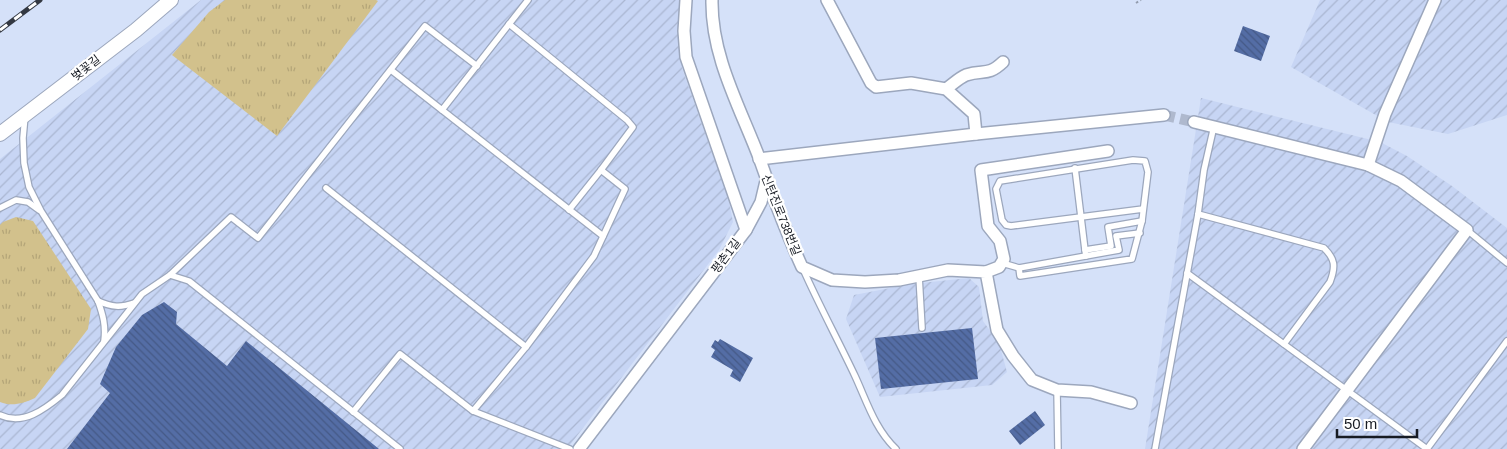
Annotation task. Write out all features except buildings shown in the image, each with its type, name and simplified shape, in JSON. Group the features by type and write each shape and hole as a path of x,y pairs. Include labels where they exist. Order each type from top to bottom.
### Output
{"street":[{"name":"벚꽃길","path":"0,134 136,30 171,0"},
{"name":"평촌1길","path":"579,449 746,230 686,56 684,31 686,0"},
{"name":"신탄진로738번길","path":"712,0 713,20 719,53 766,181 802,267 832,280 865,282 899,280 948,270 986,272"},
{"path":"827,0 871,83 876,87 911,84 946,89 974,114 976,134"},
{"path":"1368,164 1385,114 1435,0"},
{"path":"946,89 963,76 994,70 1003,62"},
{"path":"759,159 1164,115"},
{"path":"1194,122 1368,164 1401,181 1467,230 1303,449"},
{"path":"1108,151 981,170 988,226 1000,241 1004,259 998,268 986,272 997,330 1009,350 1032,380 1058,390 1092,392 1132,403"},
{"path":"746,230 761,202 766,181"}],"lane":[{"path":"442,110 528,0"},
{"path":"509,24 627,120 633,127 569,210"},
{"path":"0,415 22,418 32,416 62,395 142,294 170,275 231,217 258,238 426,26 477,66"},
{"path":"391,70 603,236"},
{"path":"26,114 22,138 24,163 29,187 41,211 98,301 106,331 104,342"},
{"path":"1156,449 1198,214 1204,170 1214,126"},
{"path":"1019,268 1020,276 1132,260 1140,233 1148,172 1145,161 1133,160 1000,181 996,189 1002,220 1006,225 1011,226 1143,209"},
{"path":"1076,168 1086,253"},
{"path":"473,410 526,347 594,256 625,189 601,170"},
{"path":"326,188 526,347"},
{"path":"0,208 16,200 28,202 41,211"},
{"path":"1198,214 1324,248 1332,256 1335,270 1330,282 1284,344"},
{"path":"1002,263 1019,268 1111,246 1108,227 1142,221"},
{"path":"1467,230 1507,262"},
{"path":"1086,253 1118,250 1116,236 1140,233"},
{"path":"802,267 871,414 887,440 896,449"},
{"path":"1187,273 1427,449 1507,341"},
{"path":"170,275 189,281 400,449"},
{"path":"919,276 922,328"},
{"path":"98,301 112,307 136,302"},
{"path":"352,412 400,354 473,410 570,449"},
{"path":"1058,390 1058,449"}],"path":[{"path":"1136,2 1141,0"}],"shaded area":[{"path":"201,0 682,0 678,35 682,68 729,201 733,222 719,250 567,449 0,449 0,159"},
{"path":"1320,0 1507,0 1507,115 1448,134 1388,122 1291,67"},
{"path":"1201,98 1380,142 1407,156 1452,186 1507,228 1507,449 1145,449"},
{"path":"969,278 979,287 983,321 999,343 1007,372 992,385 880,397 846,319 854,295 911,284"}],"green space":[{"path":"225,0 378,1 277,136 172,55 209,12"},
{"path":"16,217 33,221 91,309 88,329 35,398 22,403 9,404 0,402 0,225"}],"tunnel":[{"path":"1164,115 1194,122"}],"railway":[{"path":"0,30 40,0"}]}
